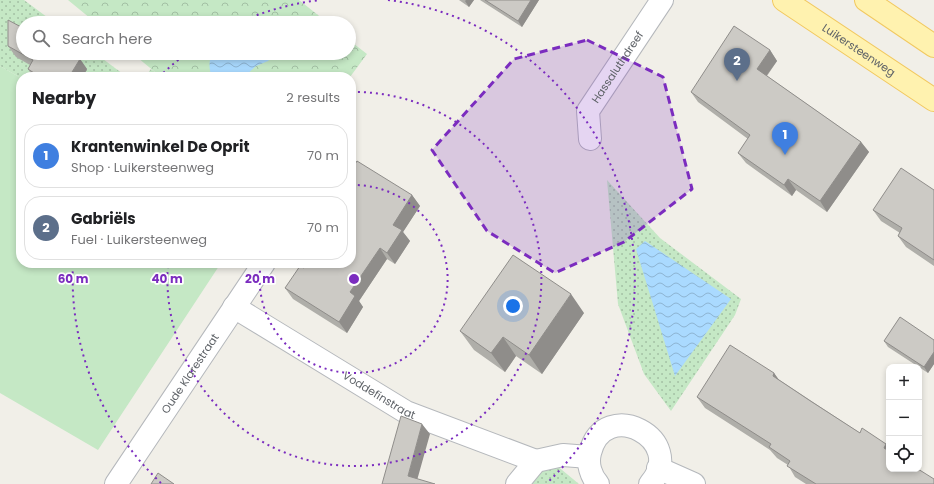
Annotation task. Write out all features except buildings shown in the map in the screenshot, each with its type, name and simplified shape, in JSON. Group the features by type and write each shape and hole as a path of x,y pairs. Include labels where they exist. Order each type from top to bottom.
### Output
{"main road":[{"name":"Luikersteenweg","path":"784,0 934,100"},
{"path":"866,0 934,46"}],"street":[{"name":"Hassaluthdreef","path":"590,139 588,111 662,0"},
{"name":"Oude Klarestraat","path":"116,484 261,268"},
{"name":"Voddefinstraat","path":"234,308 406,412 536,461"},
{"path":"598,484 590,469 589,457 593,444 603,432 616,426 632,426 642,430 651,437 657,447 659,457 654,476 694,484"},
{"path":"517,484 536,461 563,455 589,457"}],"highlighted area":[{"path":"587,40 663,77 692,189 624,242 555,273 487,231 432,150 514,59"}],"green space":[{"path":"0,0 24,0 46,16 16,16 16,60 104,60 120,72 16,72 16,75 0,66"},
{"path":"68,0 299,0 319,16 87,16"},
{"path":"356,45 367,54 354,72 155,72 140,60 356,60"},
{"path":"0,66 16,75 16,268 218,268 98,450 0,393"},
{"path":"607,180 660,238 741,299 735,315 671,411 644,374 618,304"},
{"path":"556,465 579,484 530,484 544,468"}],"water":[{"path":"210,60 269,60 256,66 249,72 210,72"},
{"path":"645,241 731,299 675,376 636,249"}],"place":[{"name":"Gabriëls","path":"737,81"},
{"name":"Krantenwinkel De Oprit","path":"785,155"}]}
